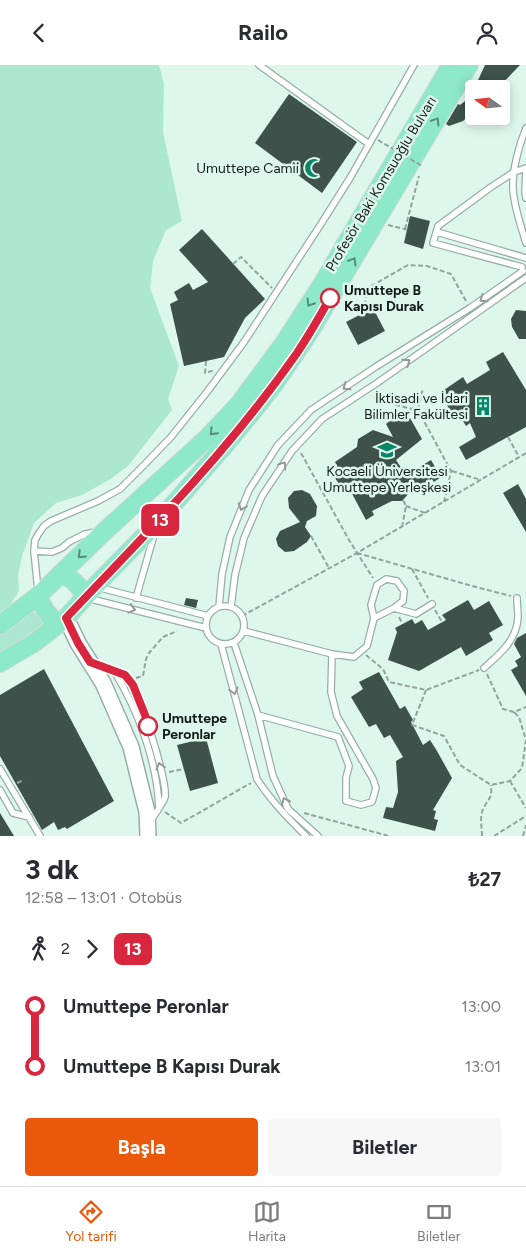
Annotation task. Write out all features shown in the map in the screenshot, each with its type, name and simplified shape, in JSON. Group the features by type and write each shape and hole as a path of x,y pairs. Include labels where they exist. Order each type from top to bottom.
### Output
{"highway":[{"name":"Profesör Baki Komsuoğlu Bulvarı","path":"0,625 39,595 106,530 206,439 252,387 284,343 321,286 451,65"},
{"name":"Profesör Baki Komsuoğlu Bulvarı","path":"0,663 34,643 62,621 157,523 226,444 276,381 311,330 469,65"},
{"path":"60,574 73,580 81,589 90,592"},
{"path":"39,595 40,603 51,618 62,621"}],"main road":[{"path":"62,621 103,683 131,747 147,812 148,831"}],"lane":[{"path":"259,65 369,144"},
{"path":"39,595 34,551 35,540 39,533 51,521 120,489 171,437 227,366 277,293 350,178 414,65"},
{"path":"526,128 516,161 513,189 526,243"},
{"path":"524,273 433,243 438,226 491,187 514,172 526,168 526,198"},
{"path":"436,231 526,259 524,262 524,273"},
{"path":"219,607 222,574 230,537 249,490 278,445 311,410 524,273"},
{"path":"231,607 235,575 244,538 262,496 292,451 322,419 377,383 524,273"},
{"path":"136,598 157,523"},
{"path":"34,551 52,552 85,534 106,530"},
{"path":"244,631 332,654 354,657 367,646 374,617 371,605 377,585 386,579 397,581 404,591 403,601 394,608 374,617"},
{"path":"90,592 136,598 208,616"},
{"path":"90,592 206,628"},
{"path":"484,668 504,650 516,631 518,619 517,598"},
{"path":"394,608 416,614 432,604"},
{"path":"219,607 231,607 242,615 244,631 234,643 221,644 215,642 210,638 206,628 208,616 219,607"},
{"path":"234,643 258,715 271,769 288,809 318,836"},
{"path":"221,644 257,779 267,795 306,836"},
{"path":"258,715 338,737 349,766 346,778 346,801 361,805 372,802 376,788 373,779 337,716 331,692 332,654"},
{"path":"90,662 125,675 133,685 145,715 162,774 165,797 148,831"},
{"path":"114,670 126,690 140,723 158,790 158,808"},
{"path":"0,769 40,836"},
{"path":"0,790 13,813 29,817"}],"path":[{"path":"378,139 422,166"},
{"path":"376,223 406,230 419,175"},
{"path":"233,264 241,257 277,293"},
{"path":"365,313 366,289 408,265 427,266 451,274 470,308"},
{"path":"206,361 205,373 227,366"},
{"path":"423,388 418,410 452,471 481,480"},
{"path":"395,405 418,410"},
{"path":"508,437 520,457"},
{"path":"297,446 377,585"},
{"path":"242,615 357,553 526,453"},
{"path":"444,501 452,471"},
{"path":"402,527 406,506 403,500"},
{"path":"406,506 426,513"},
{"path":"311,536 329,568"},
{"path":"357,553 517,598"},
{"path":"412,569 442,622"},
{"path":"129,680 143,675 146,659 162,637 177,631"},
{"path":"362,651 383,669 389,682 426,690 484,668 504,709 514,711 526,707"},
{"path":"426,690 412,725 444,735 460,765 491,785 510,781 522,768 526,740 514,711"},
{"path":"522,768 526,769"},
{"path":"162,774 184,769"},
{"path":"158,808 181,823 257,779"},
{"path":"510,781 526,808"},
{"path":"482,836 481,816 492,793 491,785"},
{"path":"288,809 389,836"},
{"path":"494,836 526,817"},
{"path":"523,836 526,825"}],"green space":[{"path":"0,65 159,65 164,84 163,132 182,221 166,230 153,261 150,288 179,366 168,399 172,410 128,466 109,480 82,495 56,503 34,523 22,556 18,575 19,591 10,605 0,615"},
{"path":"33,611 47,627 0,655 0,635"}],"building":[{"path":"485,65 520,65 506,80 478,80"},
{"name":"Umuttepe Camii","path":"289,94 357,142 322,193 255,143"},
{"path":"465,101 465,119 449,126 446,124 458,104 460,105"},
{"path":"410,216 430,221 423,249 404,243"},
{"path":"202,229 265,299 245,318 224,357 184,366 170,304 178,300 174,292 189,283 193,290 208,282 179,250"},
{"path":"373,308 385,331 358,345 346,322"},
{"path":"516,310 526,311 526,339 519,339 512,327 511,319"},
{"name":"İktisadi ve İdari Bilimler Fakültesi","path":"503,352 526,390 526,427 466,460 459,447 476,437 470,423 466,426 459,414 453,417 447,405 451,402 444,390 463,377 467,384 490,370 486,362"},
{"path":"399,413 404,422 410,418 422,439 396,460 406,475 431,460 441,477 434,482 432,479 411,491 402,501 392,501 372,511 374,515 366,520 349,488 344,491 330,471 337,466 335,462 357,447 358,439 373,430 393,437 386,424"},
{"path":"518,484 526,499 526,532 503,493"},
{"path":"302,490 310,494 317,506 316,516 307,521 305,527 311,536 307,542 294,551 285,552 278,546 276,539 280,531 300,522 289,508 288,498 294,491"},
{"path":"186,598 198,600 196,608 184,605"},
{"path":"468,600 474,610 489,601 503,625 489,633 493,640 466,656 461,647 419,671 388,660 397,632 395,628 412,619 415,624 422,620 428,630 446,620 442,615"},
{"path":"526,633 526,696 511,670 518,666 515,661 521,657 514,644 517,638"},
{"path":"44,669 114,801 67,829 65,827 58,830 54,822 42,830 0,756 0,695"},
{"path":"379,672 400,709 405,706 423,745 430,740 452,778 433,810 436,811 434,819 438,820 435,831 383,818 386,807 393,808 398,792 396,761 403,757 390,735 384,738 376,724 369,727 351,697 363,689 359,682"},
{"path":"206,738 218,783 190,791 177,745"},
{"path":"0,813 14,836 0,836"}],"bus line":[{"name":"13","path":"148,726 133,685 125,675 90,662 66,618 157,523 226,444 297,353 330,298"}],"place":[{"name":"Umuttepe Camii","path":"314,168"},
{"name":"Umuttepe B Kapısı Durak","path":"330,298"},
{"name":"İktisadi ve İdari Bilimler Fakültesi","path":"483,406"},
{"name":"Kocaeli Üniversitesi Umuttepe Yerleşkesi","path":"387,450"},
{"name":"Umuttepe Peronlar","path":"148,726"}]}
